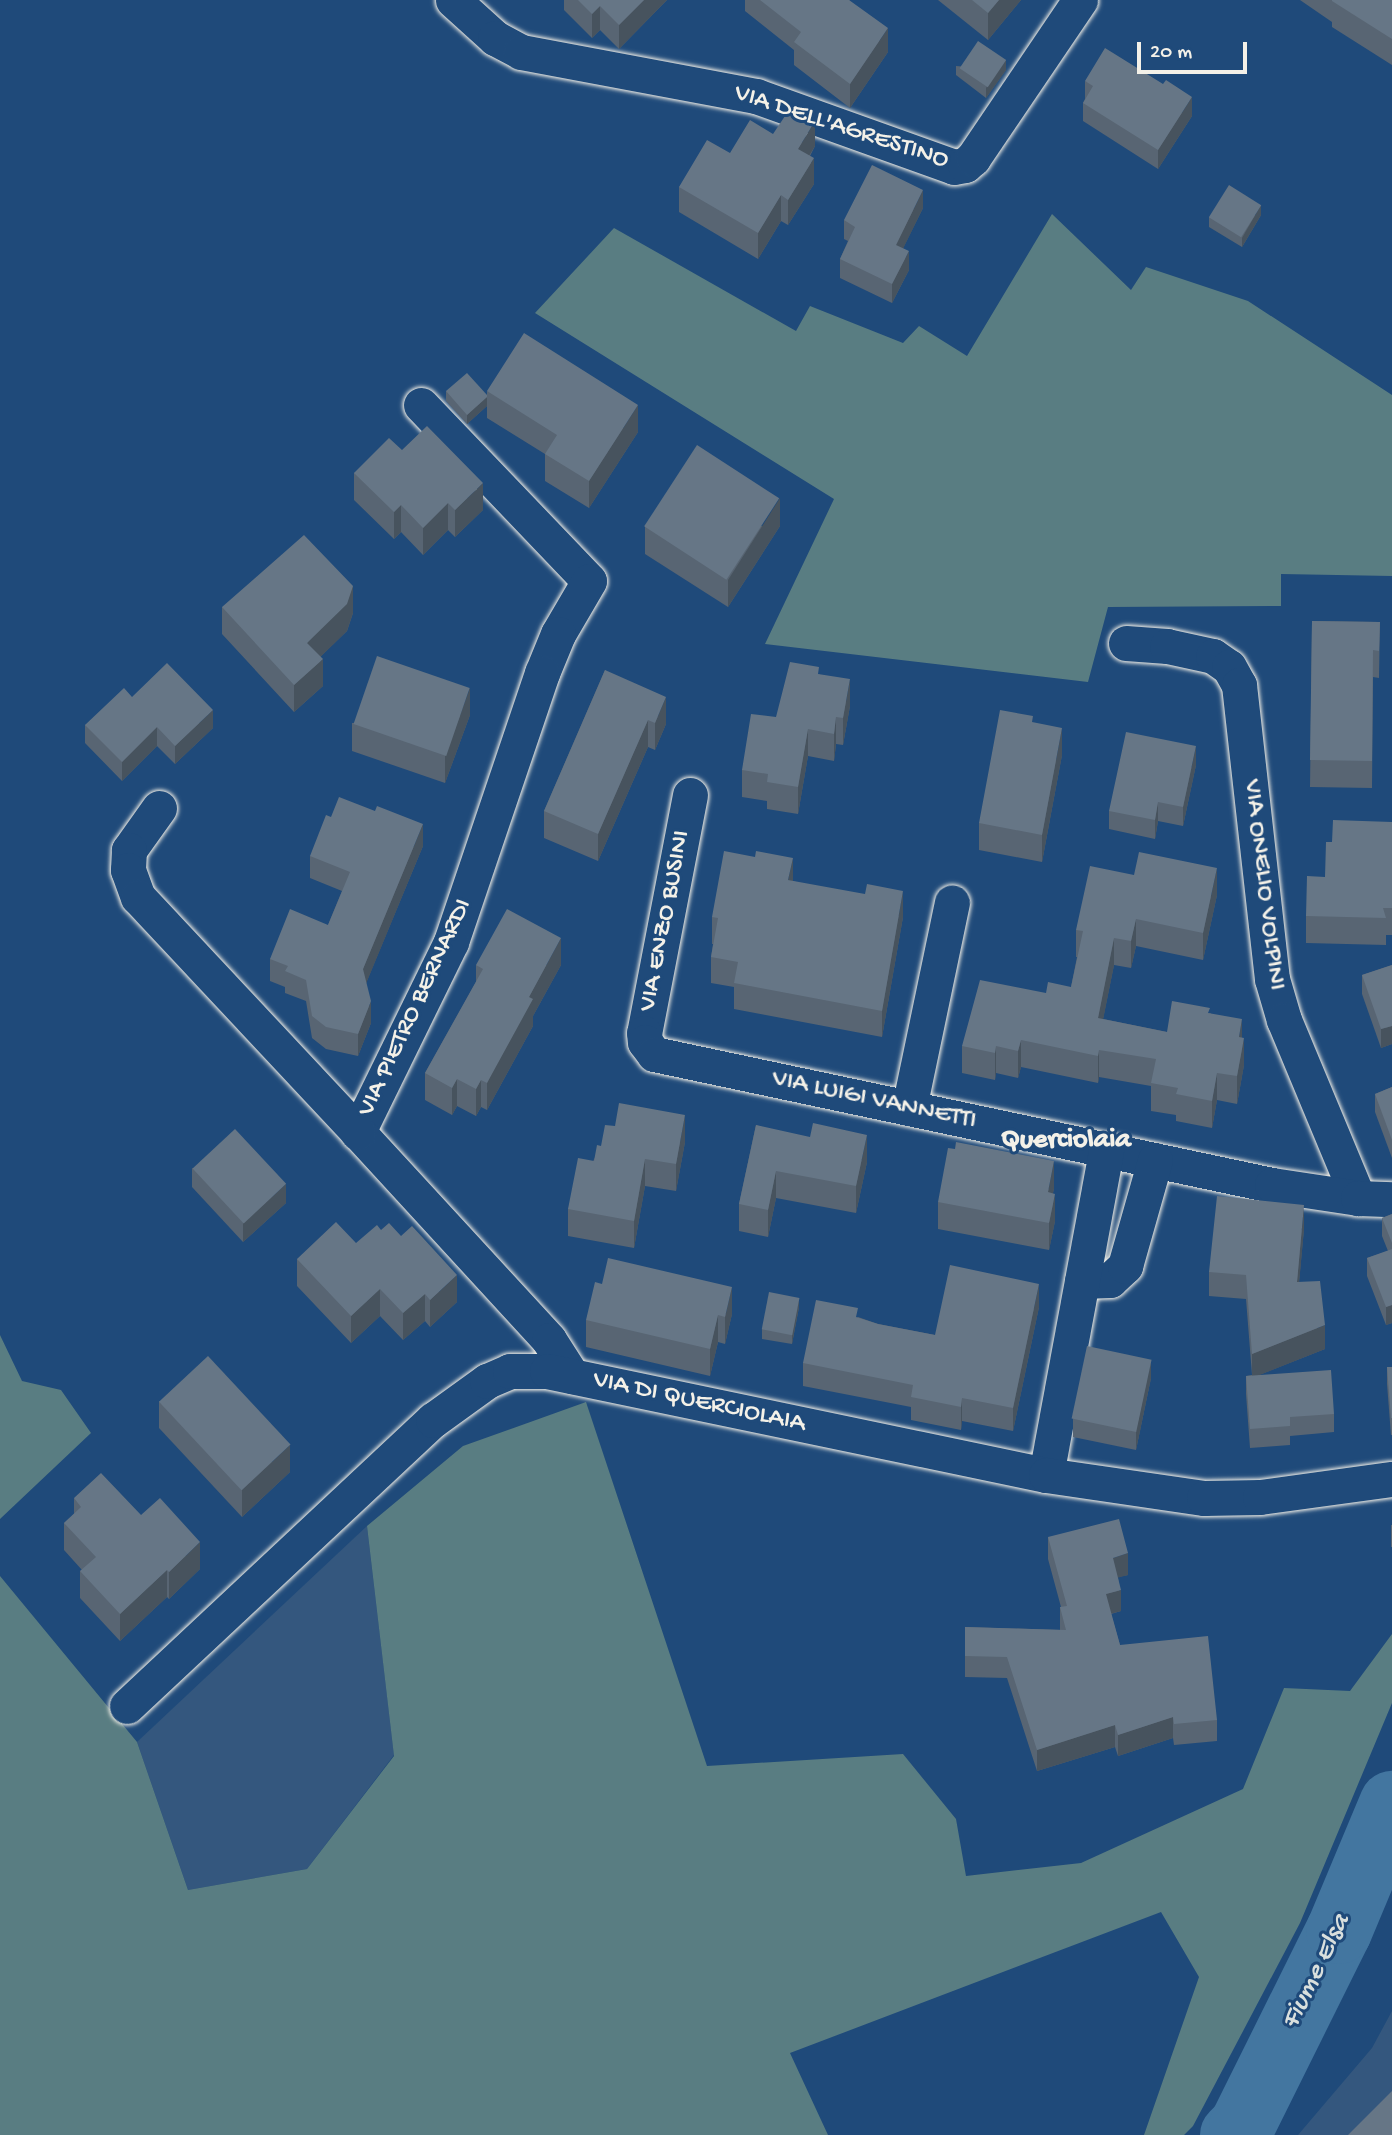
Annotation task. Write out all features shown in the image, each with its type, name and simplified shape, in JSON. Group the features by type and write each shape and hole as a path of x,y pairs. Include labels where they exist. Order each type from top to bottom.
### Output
{"street":[{"name":"VIA DELL'AGRESTINO","path":"453,0 508,47 545,58 756,96 935,162 960,167 973,158 1080,0"},
{"name":"VIA PIETRO BERNARDI","path":"421,405 589,581 558,635 545,665 452,942 358,1132 549,1340 572,1376"},
{"name":"VIA ONELIO VOLPINI","path":"1126,643 1167,646 1213,656 1229,667 1239,685 1272,979 1284,1020 1358,1198"},
{"name":"VIA ENZO BUSINI","path":"647,1047 644,1033 690,795"},
{"path":"159,808 129,850 128,870 138,897 358,1132"},
{"path":"909,1108 952,902"},
{"name":"VIA LUIGI VANNETTI","path":"647,1047 666,1058 1155,1160 1358,1198 1392,1199"},
{"path":"1046,1475 1106,1150"},
{"path":"1082,1281 1110,1279 1125,1266 1155,1160"},
{"name":"VIA DI QUERCIOLAIA","path":"127,1706 456,1402 487,1381 510,1371 530,1369 572,1376 1046,1475 1220,1499 1260,1497 1392,1479"}],"shaded area":[{"path":"367,1526 394,1755 307,1869 188,1890 137,1742"},
{"path":"1392,2011 1392,2135 1298,2135 1372,2048"}],"green space":[{"path":"1052,214 1131,290 1146,267 1248,301 1392,395 1392,576 1281,574 1281,606 1108,607 1088,682 765,644 834,499 535,313 614,228 796,331 810,306 903,343 919,326 967,356"},
{"path":"0,1335 22,1381 61,1390 91,1433 0,1519"},
{"path":"586,1402 707,1766 903,1754 956,1819 966,1876 1081,1863 1243,1789 1284,1688 1350,1691 1392,1634 1392,1703 1300,1923 1193,2126 1184,2135 1144,2135 1199,1977 1161,1912 790,2053 828,2135 0,2135 0,1576 137,1742 188,1890 307,1869 394,1756 367,1526 463,1446"}],"building":[{"path":"578,0 644,0 619,25 600,6 592,14"},
{"path":"760,0 849,0 888,28 850,84 794,42 801,32"},
{"path":"972,0 999,0 988,13"},
{"path":"1392,0 1392,39 1332,1"},
{"path":"978,41 1006,60 988,87 960,68"},
{"path":"1105,48 1163,84 1166,80 1192,97 1158,150 1083,103 1093,86 1085,81"},
{"path":"787,113 815,121 798,149 814,158 788,200 781,195 758,233 679,187 707,140 730,153 750,120 773,134"},
{"path":"872,165 923,190 896,245 909,251 892,284 840,259 855,227 844,220"},
{"path":"1229,185 1261,205 1241,237 1209,217"},
{"path":"524,333 638,405 589,481 545,454 557,435 487,391"},
{"path":"467,373 487,397 467,415 446,391"},
{"path":"427,426 483,483 455,510 448,503 423,528 401,505 394,512 354,473 389,438 402,450"},
{"path":"697,445 779,498 726,580 644,526"},
{"path":"304,535 353,586 347,604 307,643 323,659 294,685 222,607"},
{"path":"1312,621 1380,622 1379,651 1373,650 1372,761 1310,760"},
{"path":"377,656 470,688 446,756 354,724"},
{"path":"790,662 819,667 818,674 850,679 843,718 836,717 834,734 808,729 798,787 767,782 768,774 742,770 751,714 776,717"},
{"path":"167,663 213,710 175,746 157,727 122,762 85,725 124,688 132,697"},
{"path":"605,670 666,697 655,723 648,720 598,834 544,811"},
{"path":"1000,710 1033,716 1032,722 1062,728 1042,835 979,823"},
{"path":"1126,732 1196,746 1183,807 1158,802 1155,820 1109,811"},
{"path":"339,797 375,811 377,806 423,824 363,969 371,1001 358,1034 326,1027 312,1016 306,980 285,971 288,966 270,959 290,909 328,925 350,872 310,856 326,815 331,817"},
{"path":"1333,820 1392,822 1392,908 1383,908 1386,918 1306,916 1307,876 1325,877 1326,842 1332,842"},
{"path":"724,851 755,857 756,851 793,858 788,880 865,894 867,884 903,891 882,1011 734,983 738,962 711,957 718,918 712,917"},
{"path":"1139,852 1217,868 1203,933 1136,919 1131,941 1114,938 1098,1018 1167,1032 1172,1001 1210,1008 1208,1013 1242,1019 1239,1037 1244,1038 1237,1076 1217,1073 1212,1101 1176,1094 1178,1088 1151,1083 1156,1059 1099,1050 1098,1056 1021,1040 1018,1051 996,1046 995,1053 962,1046 980,980 1046,993 1048,982 1071,987 1083,931 1076,930 1090,866 1134,875"},
{"path":"507,909 561,938 529,997 533,999 487,1083 481,1080 476,1089 457,1079 452,1088 425,1073 483,969 476,965"},
{"path":"1392,965 1392,1026 1381,1029 1362,975"},
{"path":"1392,1087 1392,1140 1375,1094"},
{"path":"619,1103 685,1115 676,1164 645,1159 634,1221 568,1209 578,1158 594,1161 597,1145 601,1146 605,1125 615,1126"},
{"path":"813,1123 867,1135 856,1186 776,1171 768,1210 739,1204 756,1125 810,1137"},
{"path":"235,1129 286,1184 244,1223 193,1169"},
{"path":"956,1142 1054,1161 1048,1192 1055,1194 1049,1223 938,1202 948,1148 955,1149"},
{"path":"1217,1196 1304,1205 1297,1282 1320,1281 1325,1325 1252,1354 1246,1275 1209,1272"},
{"path":"1392,1214 1392,1243 1382,1218"},
{"path":"336,1222 356,1243 377,1225 381,1230 389,1223 401,1236 412,1226 457,1275 430,1300 425,1294 403,1313 380,1289 351,1316 297,1259"},
{"path":"1392,1249 1392,1305 1386,1307 1367,1258"},
{"path":"608,1258 732,1287 725,1317 718,1315 710,1349 586,1320 595,1282 602,1284"},
{"path":"950,1265 1039,1284 1013,1408 962,1398 961,1407 911,1397 913,1385 803,1363 816,1300 858,1308 856,1317 878,1324 935,1335"},
{"path":"769,1292 799,1298 792,1335 762,1329"},
{"path":"1087,1346 1152,1360 1136,1432 1072,1418"},
{"path":"208,1356 291,1444 242,1490 159,1402"},
{"path":"1387,1367 1392,1367 1392,1418 1391,1418"},
{"path":"1331,1370 1334,1414 1290,1417 1290,1426 1250,1429 1246,1376"},
{"path":"101,1473 141,1515 160,1498 200,1542 120,1614 80,1571 96,1557 64,1523 81,1507 74,1498"},
{"path":"1119,1519 1128,1553 1113,1558 1121,1590 1106,1594 1120,1645 1208,1636 1217,1720 1174,1724 1173,1717 1118,1735 1115,1725 1037,1750 1007,1657 965,1656 965,1627 1066,1630 1060,1607 1067,1606 1048,1537"},
{"path":"1392,2091 1392,2135 1348,2135"}],"waterway":[{"name":"Fiume Elsa","path":"1233,2135 1242,2126 1339,1931 1392,1804"}],"district":[{"name":"Querciolaia","path":"1066,1141"}]}
